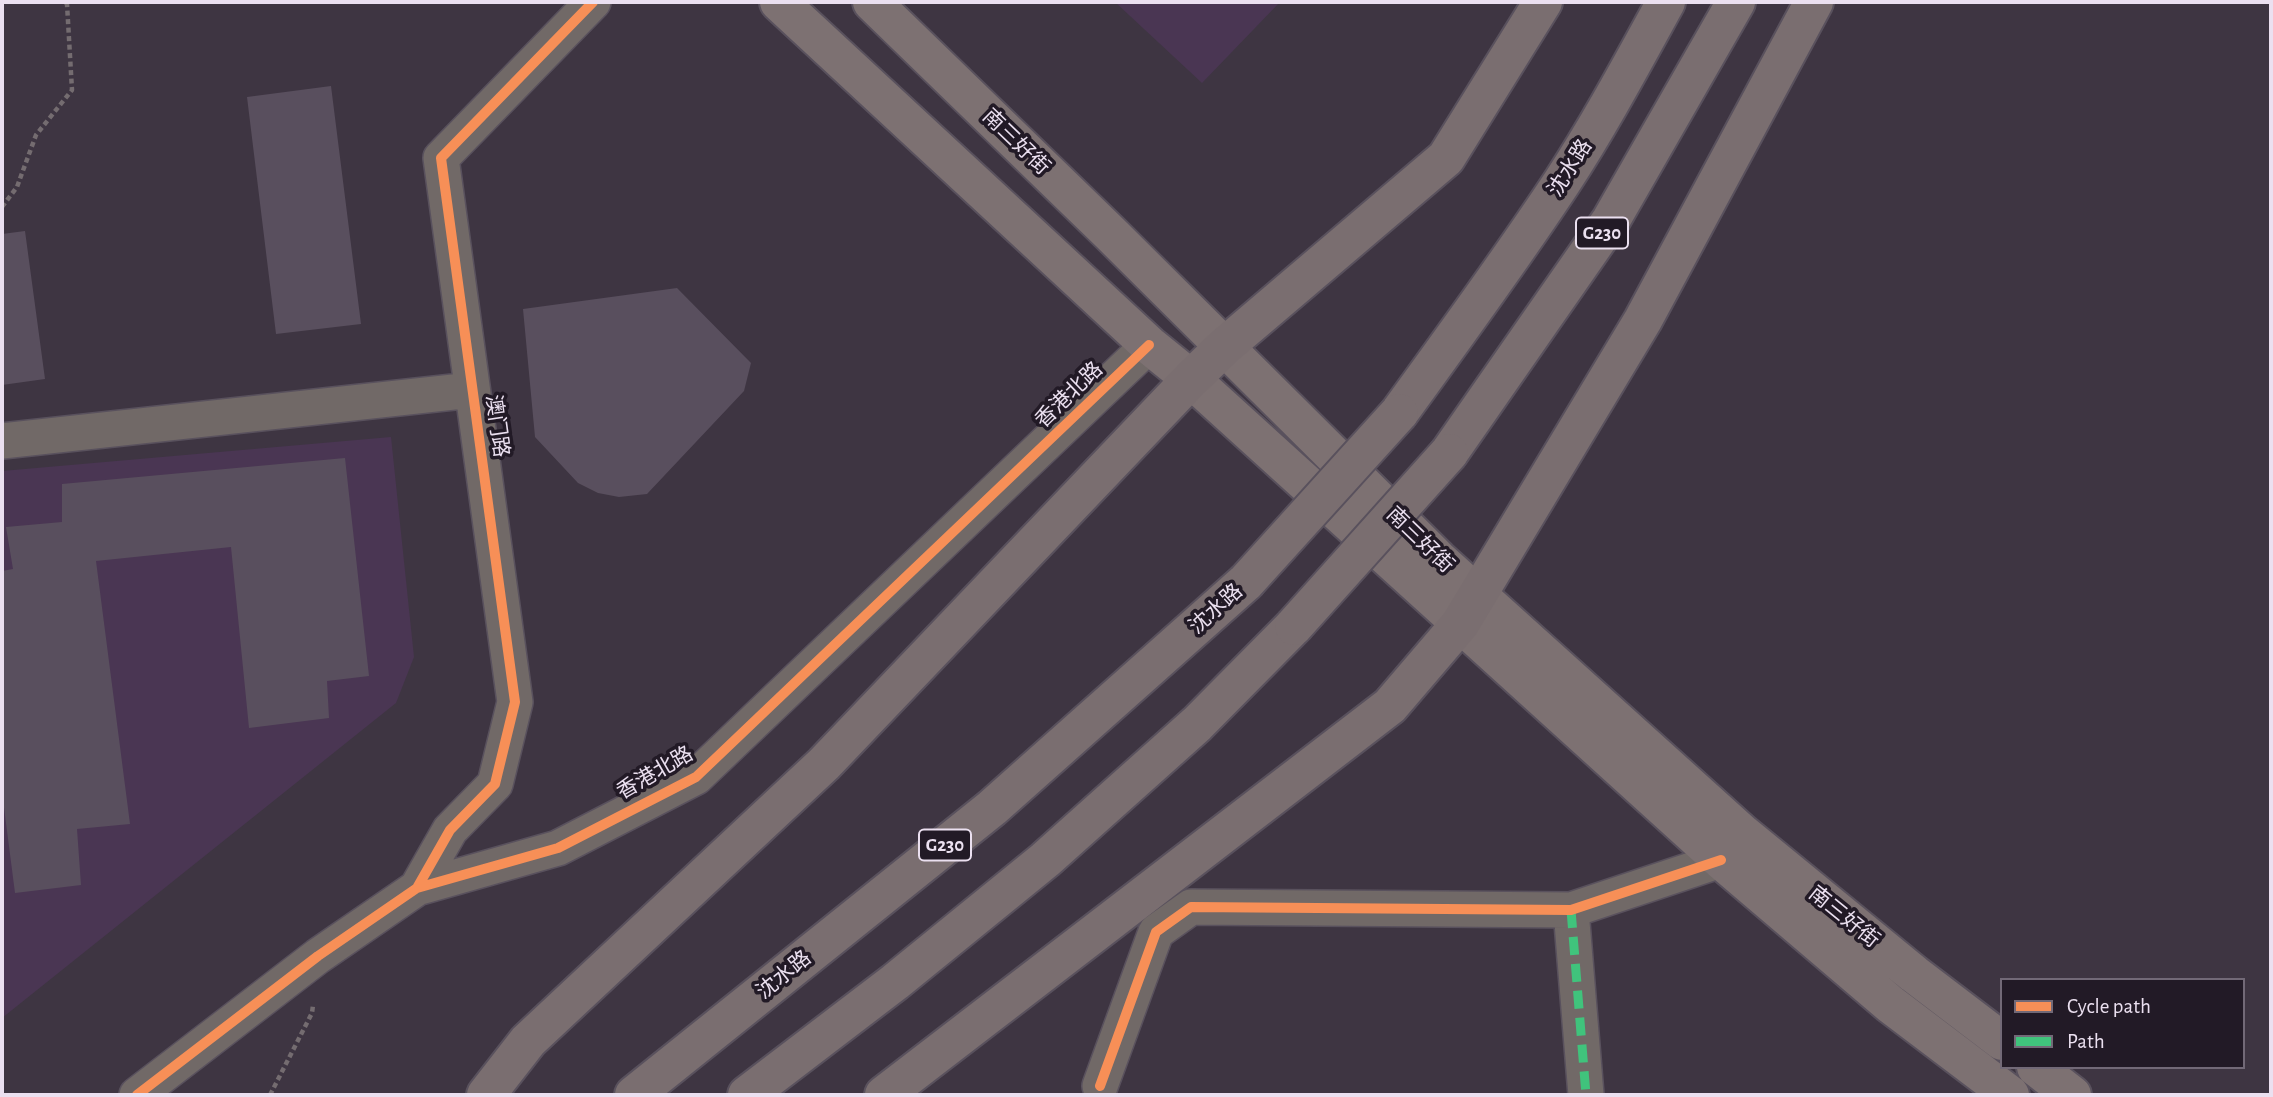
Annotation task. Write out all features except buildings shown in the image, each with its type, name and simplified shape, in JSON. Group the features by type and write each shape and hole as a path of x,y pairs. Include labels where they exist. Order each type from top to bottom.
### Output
{"highway":[{"path":"486,1095 528,1041 824,764 1191,379 1225,346 1446,158 1542,2"},
{"name":"沈水路","path":"634,1095 992,808 1246,582 1399,414 1563,180 1667,2"},
{"name":"G230","path":"747,1095 895,982 1045,860 1197,724 1294,626 1449,453 1611,220 1736,2"},
{"path":"884,1095 1390,706 1468,609 1643,320 1814,2"}],"main road":[{"path":"779,2 1149,345 1468,609 1721,860 1890,1004 2010,1095"},
{"name":"南三好街","path":"872,2 1225,346 1438,559 1468,609 1914,974 2000,1039"},
{"path":"2039,1069 2073,1095"}],"street":[{"name":"澳门路","path":"416,888 450,830 495,784 515,702 441,158 593,2"},
{"name":"香港北路","path":"137,1095 318,956 416,888 558,848 696,776 1149,345"},
{"path":"2,441 472,390"},
{"path":"1100,1086 1156,932 1191,907 1572,910 1721,860"},
{"path":"1572,910 1586,1095"}],"path":[{"path":"2,207 17,187 36,135 72,90 65,2"},
{"path":"270,1095 312,1013 318,956"}],"shaded area":[{"path":"1115,2 1280,2 1202,83"},
{"path":"391,437 414,657 396,703 2,1018 2,471"}],"marked path":[{"path":"1571,910 1586,1095"}],"cycle path":[{"path":"417,888 450,830 495,784 515,702 441,158 593,2"},
{"path":"137,1095 318,956 417,888 558,848 696,777 1149,345"},
{"path":"1100,1086 1156,932 1191,907 1571,910 1721,860"}]}
